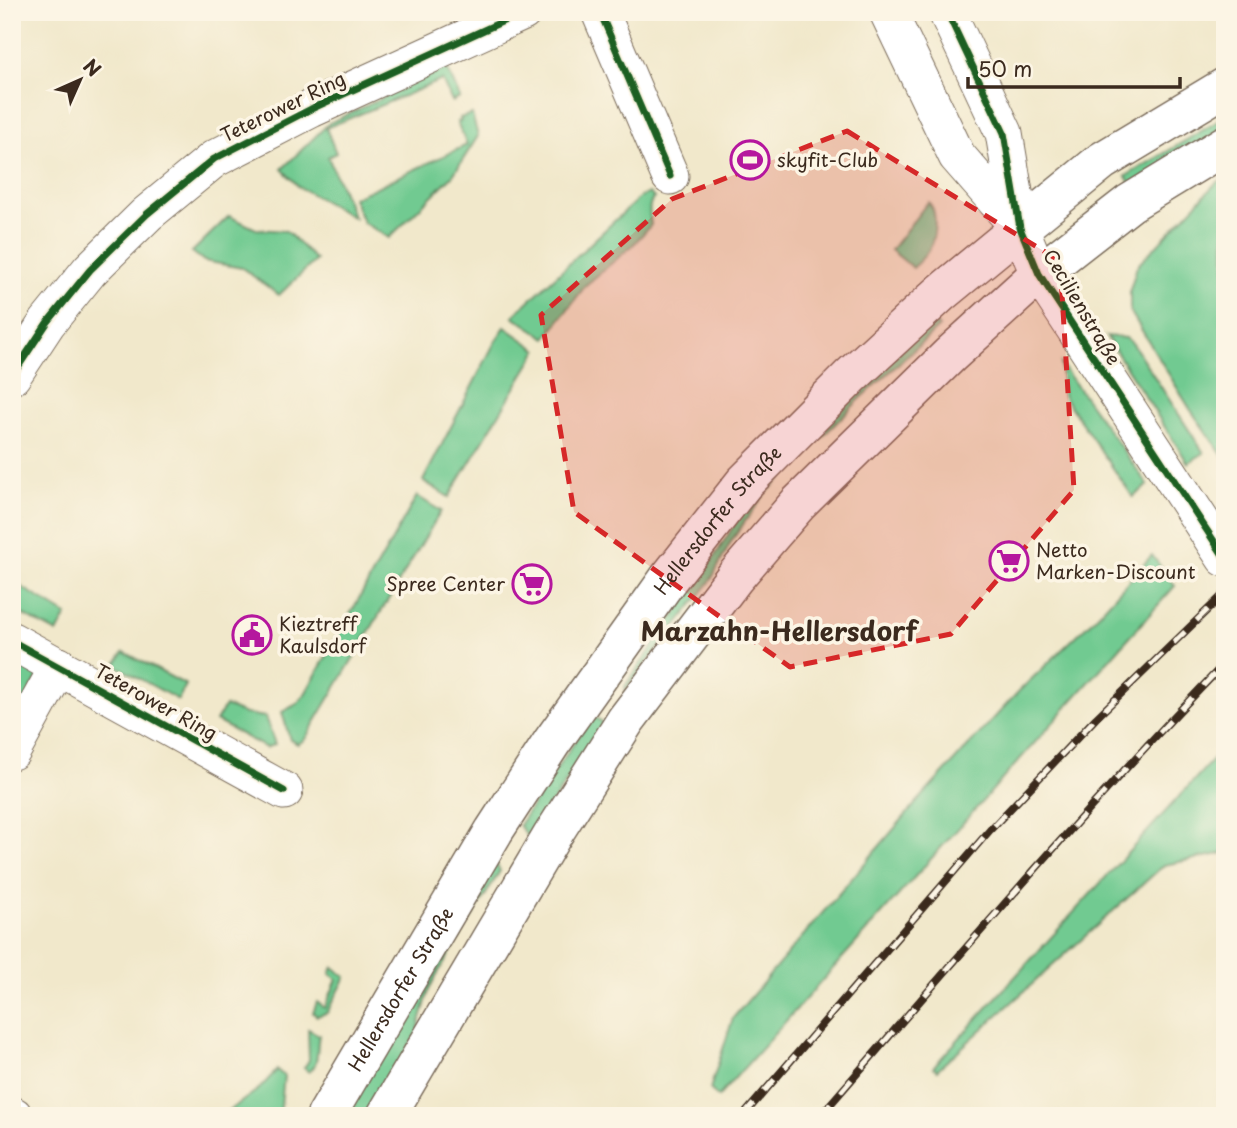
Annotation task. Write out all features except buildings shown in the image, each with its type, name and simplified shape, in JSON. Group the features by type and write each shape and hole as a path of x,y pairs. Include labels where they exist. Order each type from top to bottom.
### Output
{"main road":[{"name":"Hellersdorfer Straße","path":"326,1116 501,820 601,671 744,483 842,384 942,293 1020,228 1109,156 1225,88"},
{"path":"386,1116 552,836 626,720 735,577 798,504 950,355 1039,274 1130,203 1225,145"},
{"path":"626,720 610,708 611,688 673,603 695,546"}],"street":[{"name":"Teterower Ring","path":"12,376 47,323 90,271 147,215 214,159 311,109 523,12"},
{"path":"600,12 670,176"},
{"name":"Cecilienstraße","path":"888,12 957,156 1020,228"},
{"name":"Cecilienstraße","path":"947,12 1004,133 1020,228 1039,274 1219,550"},
{"name":"Teterower Ring","path":"12,640 284,791"},
{"path":"12,751 59,666"}],"highlighted area":[{"path":"847,131 1060,261 1074,490 951,634 790,667 574,512 541,315 672,199"}],"green space":[{"path":"447,68 460,98 452,102 442,80 326,128 336,153 328,157 354,218 299,187 282,169 329,123"},
{"path":"472,114 478,136 453,175 389,238 363,222 353,198 467,145 457,122 461,121 460,118"},
{"path":"1225,117 1225,128 1131,185 1126,176"},
{"path":"1225,178 1225,459 1190,409 1130,311 1130,290 1137,266 1216,183"},
{"path":"649,193 654,198 650,207 651,225 632,246 586,285 546,338 513,316 640,197"},
{"path":"928,202 935,219 932,240 928,251 913,268 891,250"},
{"path":"229,216 256,229 286,231 316,260 279,295 242,268 204,261 192,252"},
{"path":"931,319 939,327 859,400 764,495 732,540 710,582 625,691 625,686 703,575 744,509"},
{"path":"505,327 538,350 449,497 423,481"},
{"path":"1106,336 1126,338 1133,344 1204,453 1188,463"},
{"path":"1061,364 1148,485 1133,497 1063,396"},
{"path":"417,496 441,511 305,739 298,744 290,740 282,712 297,704 305,694"},
{"path":"1152,555 1175,586 718,1097 710,1089 733,1018 917,802 1019,691 1093,620"},
{"path":"12,581 67,615 57,633 12,609"},
{"path":"124,652 186,685 178,700 115,665"},
{"path":"12,656 41,672 12,723"},
{"path":"225,706 245,714 265,717 275,744 266,748 216,721"},
{"path":"592,716 601,721 603,726 530,836 526,835 519,825"},
{"path":"1225,746 1225,853 1164,865 937,1070 933,1067"},
{"path":"497,865 500,871 429,990 417,1033 368,1116 344,1116 494,866"},
{"path":"333,967 346,977 327,1013 317,1016 313,1013 317,1002 325,1008 337,979 330,974"},
{"path":"308,1029 319,1035 316,1060 309,1072 304,1068 309,1060"},
{"path":"277,1070 284,1076 280,1116 231,1116 226,1113 260,1088"}],"railway":[{"path":"743,1116 990,830 1096,718 1225,593"},
{"path":"820,1116 1070,830 1225,663"}],"cycle path":[{"path":"12,376 47,323 90,270 147,214 214,159 311,109 523,12"},
{"path":"600,12 670,176"},
{"path":"947,12 1004,133 1020,228 1039,274 1225,558"},
{"path":"12,641 284,791"}],"place":[{"name":"skyfit-Club","path":"750,160"},
{"name":"Netto Marken-Discount","path":"1009,561"},
{"name":"Spree Center","path":"532,584"},
{"name":"Kieztreff Kaulsdorf","path":"252,635"}],"district":[{"name":"Marzahn-Hellersdorf","path":"779,632"}]}
